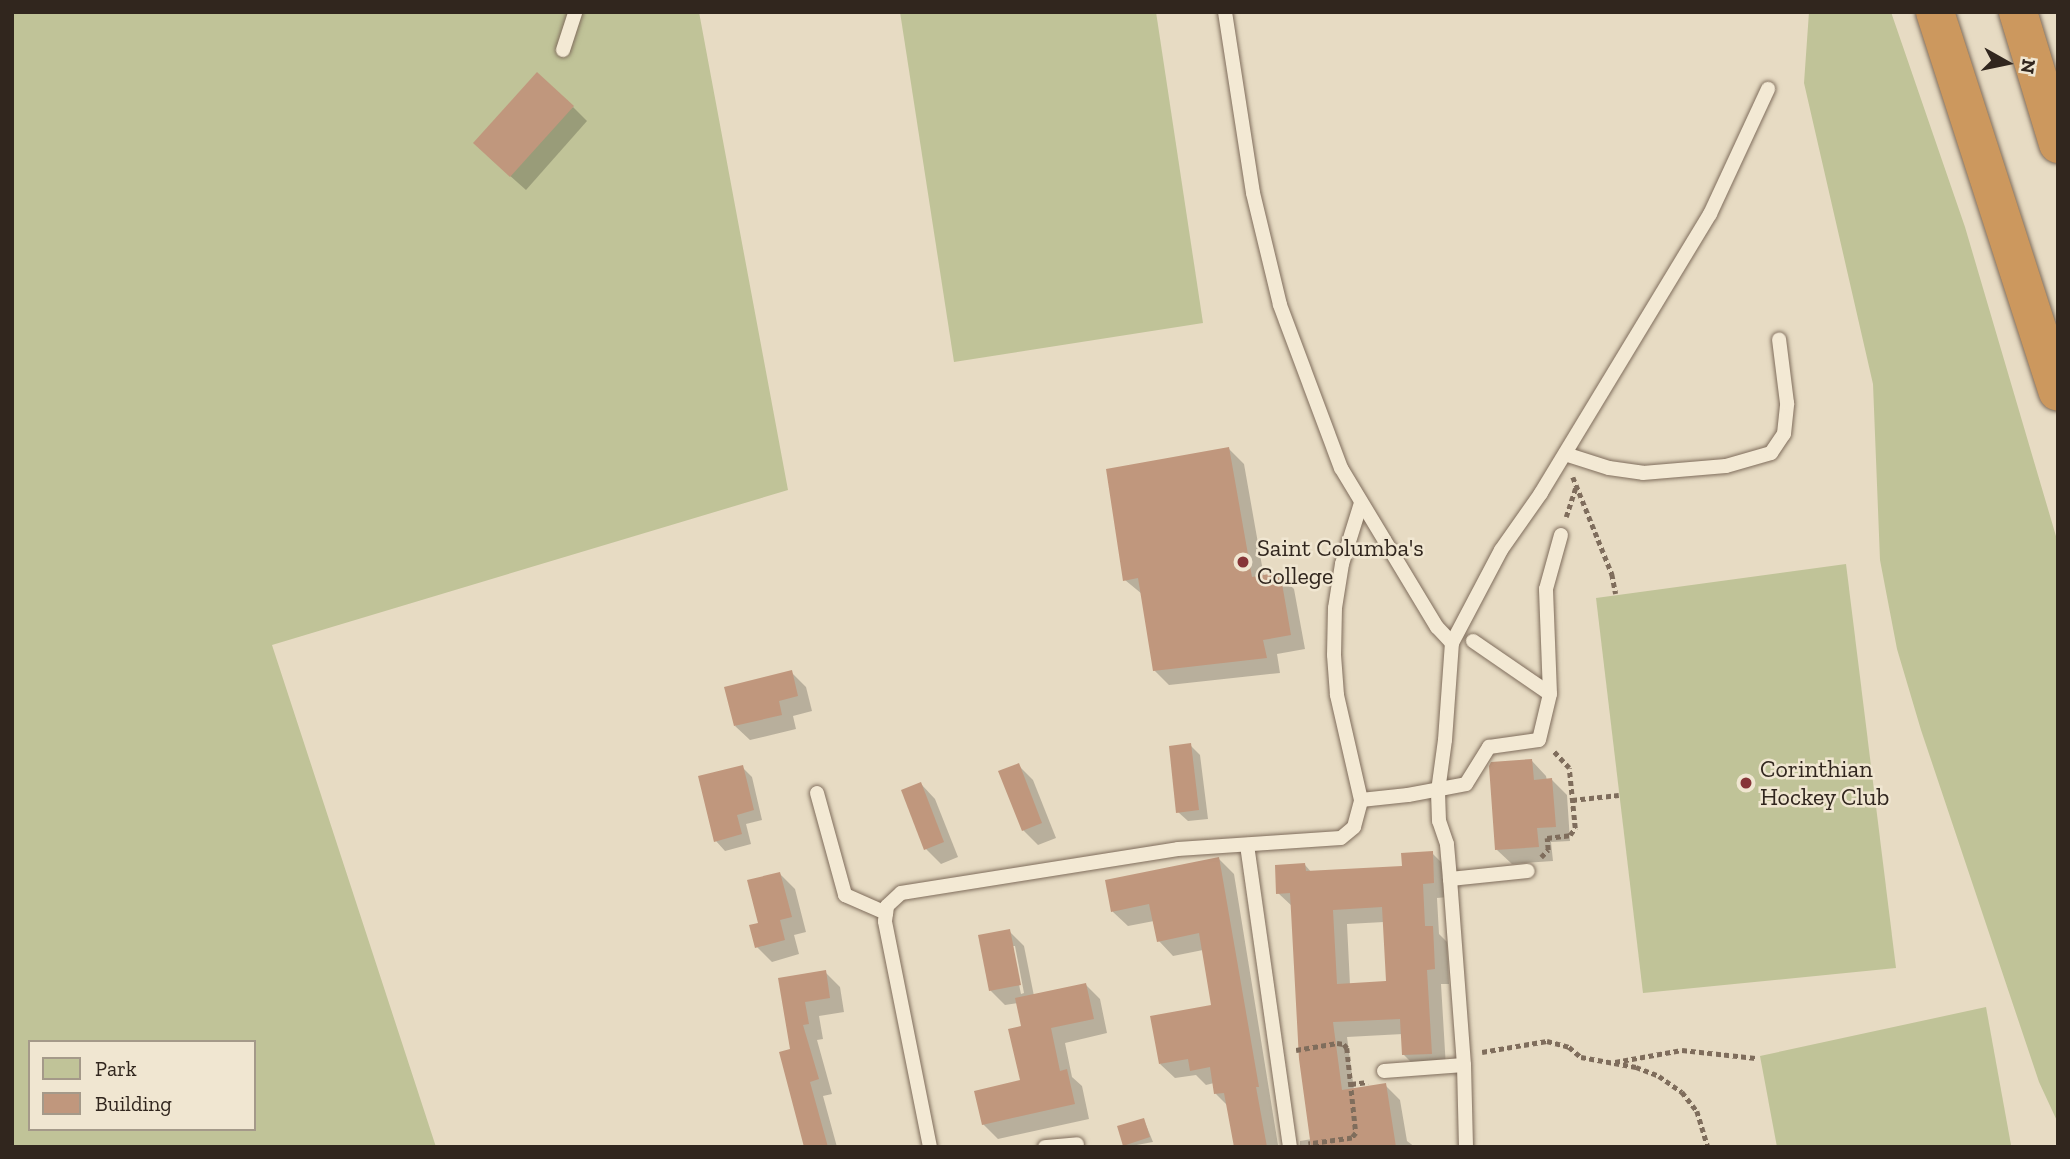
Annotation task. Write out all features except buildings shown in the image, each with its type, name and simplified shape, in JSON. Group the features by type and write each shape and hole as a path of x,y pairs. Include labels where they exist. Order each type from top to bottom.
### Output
{"highway":[{"path":"1935,12 2058,392"},
{"path":"2018,12 2058,144"}],"lane":[{"path":"563,50 575,12"},
{"path":"1225,12 1253,193 1280,305 1341,468 1437,627 1452,643"},
{"path":"1465,1147 1464,1060 1447,844 1439,821 1438,791 1445,740 1452,643 1501,550 1565,454 1710,214 1768,89"},
{"path":"1565,454 1609,468 1643,473 1726,466 1771,453 1784,434 1787,403 1779,339"},
{"path":"930,1147 885,921 887,906 901,893 1178,849 1341,838 1354,827 1361,800 1337,695 1335,608 1342,564 1362,503"},
{"path":"1361,800 1438,791 1466,784 1489,747 1539,740 1550,695 1546,589 1562,535"},
{"path":"1473,641 1550,695"},
{"path":"817,793 845,895 886,913"},
{"path":"1247,845 1290,1146"},
{"path":"1450,879 1528,871"},
{"path":"1380,1075 1464,1060"},
{"path":"1045,1147 1077,1144"}],"path":[{"path":"1565,454 1612,575 1616,594"},
{"path":"1562,535 1576,486"},
{"path":"1528,871 1548,850 1547,838 1570,835 1575,828 1567,762 1539,740"},
{"path":"1572,800 1619,795"},
{"path":"1464,1060 1547,1041 1569,1047 1581,1057 1636,1067 1659,1076 1682,1091 1698,1111 1708,1147"},
{"path":"1276,1053 1344,1044 1351,1083 1356,1120 1356,1133 1352,1138 1290,1146"},
{"path":"1611,1063 1682,1050 1756,1058"},
{"path":"1351,1083 1380,1075"}],"green space":[{"path":"12,12 699,12 788,490 272,645 436,1147 12,1147"},
{"path":"900,12 1156,12 1203,323 954,362"},
{"path":"1809,12 1891,12 1965,227 2058,543 2058,1123 2039,1082 1921,730 1897,649 1880,560 1873,384 1804,83"},
{"name":"Corinthian Hockey Club","path":"1846,564 1896,968 1643,993 1596,598"},
{"path":"1986,1007 2011,1145 1777,1147 1760,1056"}],"place":[{"name":"Saint Columba's College","path":"1243,562"},
{"name":"Corinthian Hockey Club","path":"1746,783"}]}
